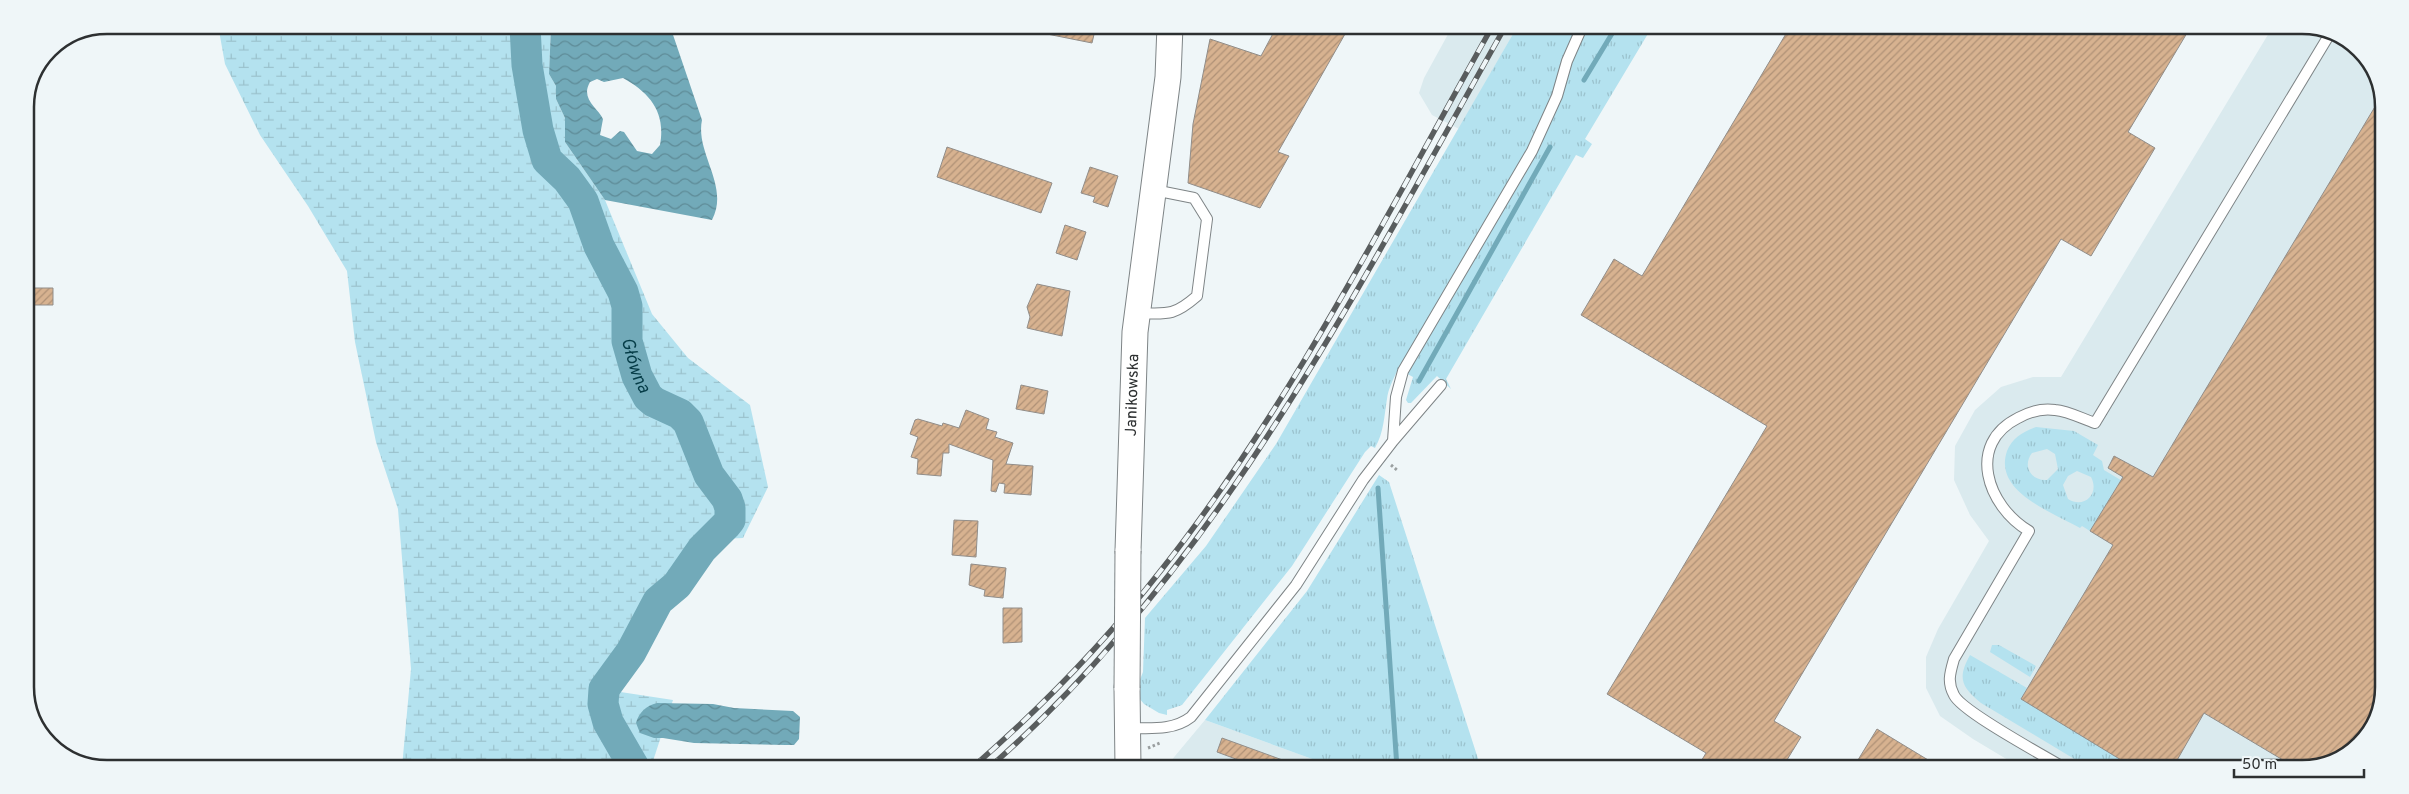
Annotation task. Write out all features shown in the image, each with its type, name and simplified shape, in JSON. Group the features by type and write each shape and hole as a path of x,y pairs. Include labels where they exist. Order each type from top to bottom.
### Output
{"street":[{"name":"Janikowska","path":"1128,760 1128,551 1137,312 1168,77 1170,34"}],"lane":[{"path":"1392,441 1396,397 1403,370 1536,144 1557,96 1567,61 1579,34"},
{"path":"2051,760 1969,711 1954,697 1948,679 1954,659 2029,531 2014,522 2000,506 1989,484 1988,451 2004,424 2028,412 2056,410 2095,423 2327,38"},
{"path":"1137,312 1161,314 1180,311 1197,296 1207,219 1194,198 1152,190"},
{"path":"1128,728 1174,726 1182,724 1192,717 1296,585 1363,480 1392,441 1441,385"}],"shaded area":[{"path":"1448,34 1513,34 1459,129 1432,115 1419,93 1424,78"},
{"path":"2268,34 2312,34 2330,39 2351,52 2366,70 2373,88 2375,102 2375,697 2368,720 2354,739 2347,745 2339,751 2326,756 2303,760 2008,760 1940,716 1926,688 1926,657 1938,629 1989,541 1970,515 1954,480 1955,446 1975,410 2001,387 2033,377 2061,377"},
{"path":"1205,720 1315,760 1172,760"}],"green space":[{"path":"220,34 551,34 549,74 556,86 556,99 565,118 565,142 605,200 652,314 688,358 750,405 768,487 743,538 721,539 661,606 614,691 673,700 653,760 403,760 411,669 398,509 376,442 355,342 347,271 308,206 260,135 225,64"},
{"path":"1513,34 1648,34 1585,139 1592,144 1583,158 1576,155 1446,379 1451,389 1437,376 1411,403 1408,403 1406,400 1413,377 1398,369 1391,384 1382,430 1375,448 1371,446 1365,452 1292,566 1182,705 1167,710 1167,715 1159,713 1144,704 1139,698 1137,687 1143,672 1145,618 1206,546 1276,444"},
{"path":"2036,427 2074,431 2098,445 2093,455 2102,461 2104,470 2124,482 2119,483 2090,531 2082,526 2080,528 2028,499 2009,478 2005,465 2009,446 2023,433","holes":["2047,449 2055,454 2058,469 2047,480 2041,480 2030,472 2028,463 2032,453","2077,471 2091,477 2093,483 2092,494 2085,501 2080,502 2068,499 2063,485 2068,476"]},
{"path":"1379,475 1389,482 1478,760 1315,760 1205,720 1307,591"},
{"path":"1992,645 1999,645 2036,666 2030,677 1990,652"},
{"path":"1970,655 2027,688 2021,699 2122,760 2076,760 1981,703 1969,691 1963,681 1966,663"}],"water":[{"path":"551,34 673,34 702,120 703,145 715,182 717,195 712,220 605,200 565,142 565,118 556,99 556,86 549,74","holes":["623,78 641,90 654,105 661,123 660,145 652,154 637,151 624,132 620,131 611,139 600,135 603,119 591,103 587,93 590,82 597,79 604,82"]},
{"path":"657,703 713,704 734,708 793,711 800,717 799,739 794,745 786,745 694,743 654,738 640,733 636,723 644,710"}],"building":[{"path":"1047,34 1094,34 1092,43"},
{"path":"1273,34 1345,34 1278,152 1289,156 1260,208 1188,183 1193,124 1210,39 1261,56"},
{"path":"1786,34 2186,34 2128,132 2155,148 2091,256 2061,239 1774,721 1801,737 1787,760 1702,760 1706,753 1607,694 1767,426 1581,315 1614,259 1642,276"},
{"path":"2375,107 2375,697 2368,720 2363,728 2354,739 2339,751 2317,759 2283,760 2204,713 2177,760 2121,760 2021,699 2113,545 2090,531 2123,477 2108,468 2114,456 2153,477"},
{"path":"947,147 1052,183 1041,213 937,177"},
{"path":"1090,167 1118,176 1108,207 1093,202 1095,197 1081,193"},
{"path":"1065,225 1086,232 1077,260 1056,253"},
{"path":"1037,284 1070,291 1062,336 1027,328 1030,317 1027,307"},
{"path":"34,288 53,288 53,305 34,305"},
{"path":"1021,385 1048,391 1044,414 1016,409"},
{"path":"966,410 989,419 986,429 997,432 995,437 1013,443 1006,464 1033,466 1031,495 1004,493 1005,484 999,483 996,492 991,491 993,460 949,444 949,453 943,453 941,476 917,474 918,459 911,457 918,437 910,434 915,420 918,419 942,426 943,423 959,428"},
{"path":"954,520 978,521 976,557 952,555"},
{"path":"971,564 1006,568 1003,598 984,596 985,590 969,585"},
{"path":"1003,608 1022,608 1022,642 1003,643"},
{"path":"1877,729 1928,760 1858,760"},
{"path":"1222,738 1282,760 1238,760 1217,752"}],"waterway":[{"name":"Główna","path":"525,34 527,65 538,130 547,160 567,179 583,201 599,246 623,292 627,306 627,341 637,376 648,397 654,402 680,414 688,422 709,475 727,499 730,508 730,520 702,549 677,585 658,601 631,652 604,689 603,704 608,722 630,760"},
{"path":"1584,80 1612,34"},
{"path":"1419,381 1550,147"},
{"path":"1378,488 1396,760"}],"railway":[{"path":"981,760 1024,721 1119,622 1209,506 1254,441 1337,305 1488,34"},
{"path":"997,760 1072,688 1147,603 1215,513 1278,419 1338,323 1501,34"}]}
